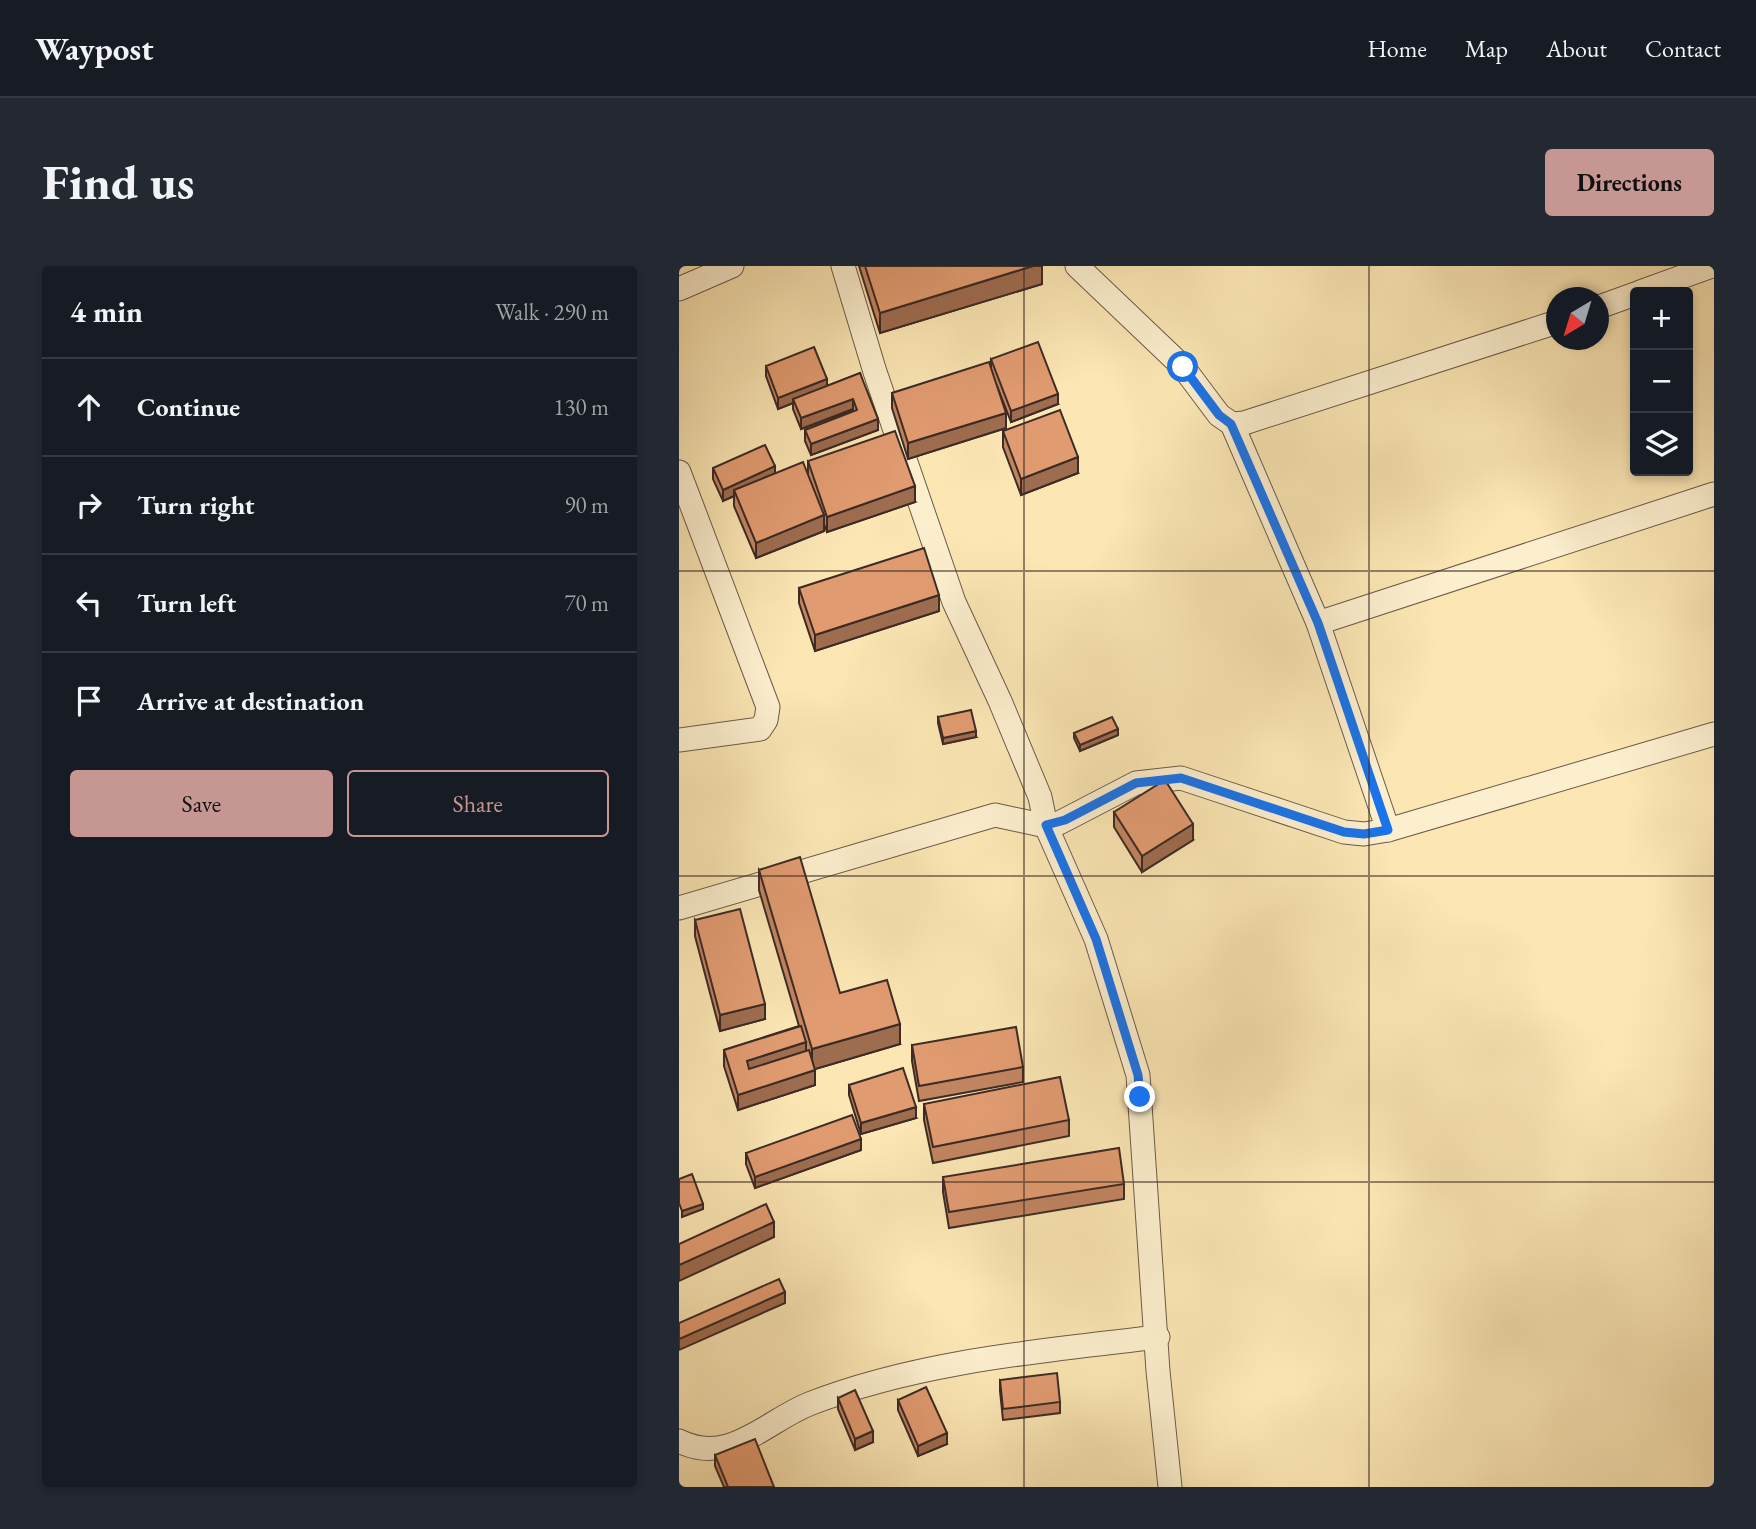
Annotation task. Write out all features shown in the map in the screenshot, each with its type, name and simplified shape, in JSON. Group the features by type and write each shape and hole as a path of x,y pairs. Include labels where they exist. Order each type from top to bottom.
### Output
{"street":[{"path":"843,266 875,372 954,602 1040,797 1046,825 1096,939 1138,1075 1158,1337 1158,1371 1170,1487"},
{"path":"1077,266 1183,367 1219,415 1231,424 1318,623 1388,830"},
{"path":"1654,287 1712,266"},
{"path":"679,289 722,268"},
{"path":"1609,303 1630,296"},
{"path":"1231,424 1252,421 1546,325"},
{"path":"679,472 768,707 766,720 760,729 679,740"},
{"path":"1318,623 1714,494"},
{"path":"679,908 995,815 1046,825 1065,820 1136,783 1181,778 1344,832 1364,834 1388,830 1714,734"},
{"path":"679,1441 704,1451 714,1450 729,1446 808,1405 871,1383 1020,1354 1158,1337"}],"building":[{"path":"865,266 1033,266 880,313"},
{"path":"1038,342 1058,394 1011,411 991,359"},
{"path":"814,347 827,379 778,398 766,366"},
{"path":"989,362 1006,413 908,443 892,393"},
{"path":"860,373 878,419 811,444 805,430 857,410 853,399 801,418 793,399"},
{"path":"1060,410 1078,457 1021,479 1003,431"},
{"path":"895,431 915,486 827,517 808,461"},
{"path":"765,445 775,466 723,490 713,468"},
{"path":"803,462 824,515 756,543 734,490"},
{"path":"924,548 939,595 815,635 799,588"},
{"path":"971,710 976,731 943,738 938,717"},
{"path":"1112,717 1118,729 1080,745 1074,733"},
{"path":"1165,780 1193,824 1142,856 1114,812"},
{"path":"800,857 840,993 887,980 900,1024 812,1049 759,870"},
{"path":"740,909 765,1004 720,1015 695,920"},
{"path":"801,1026 806,1042 747,1061 749,1069 809,1050 815,1070 738,1095 724,1050"},
{"path":"1016,1027 1023,1067 919,1086 912,1045"},
{"path":"903,1068 916,1107 861,1123 849,1085"},
{"path":"1060,1077 1069,1120 933,1147 924,1104"},
{"path":"852,1115 861,1139 755,1177 746,1153"},
{"path":"1119,1148 1124,1184 949,1212 943,1177"},
{"path":"692,1174 703,1204 682,1211 679,1203 679,1179"},
{"path":"766,1204 774,1222 679,1265 679,1244"},
{"path":"779,1279 785,1292 679,1339 679,1323"},
{"path":"1057,1373 1060,1402 1003,1409 1000,1380"},
{"path":"926,1387 947,1433 918,1446 898,1400"},
{"path":"855,1390 873,1431 855,1439 838,1398"},
{"path":"755,1439 774,1487 728,1487 715,1455"}],"route":[{"path":"1140,1097 1138,1075 1096,939 1046,825 1059,823 1136,783 1181,778 1344,832 1364,834 1388,830 1318,623 1231,424 1219,415 1183,367"}]}
